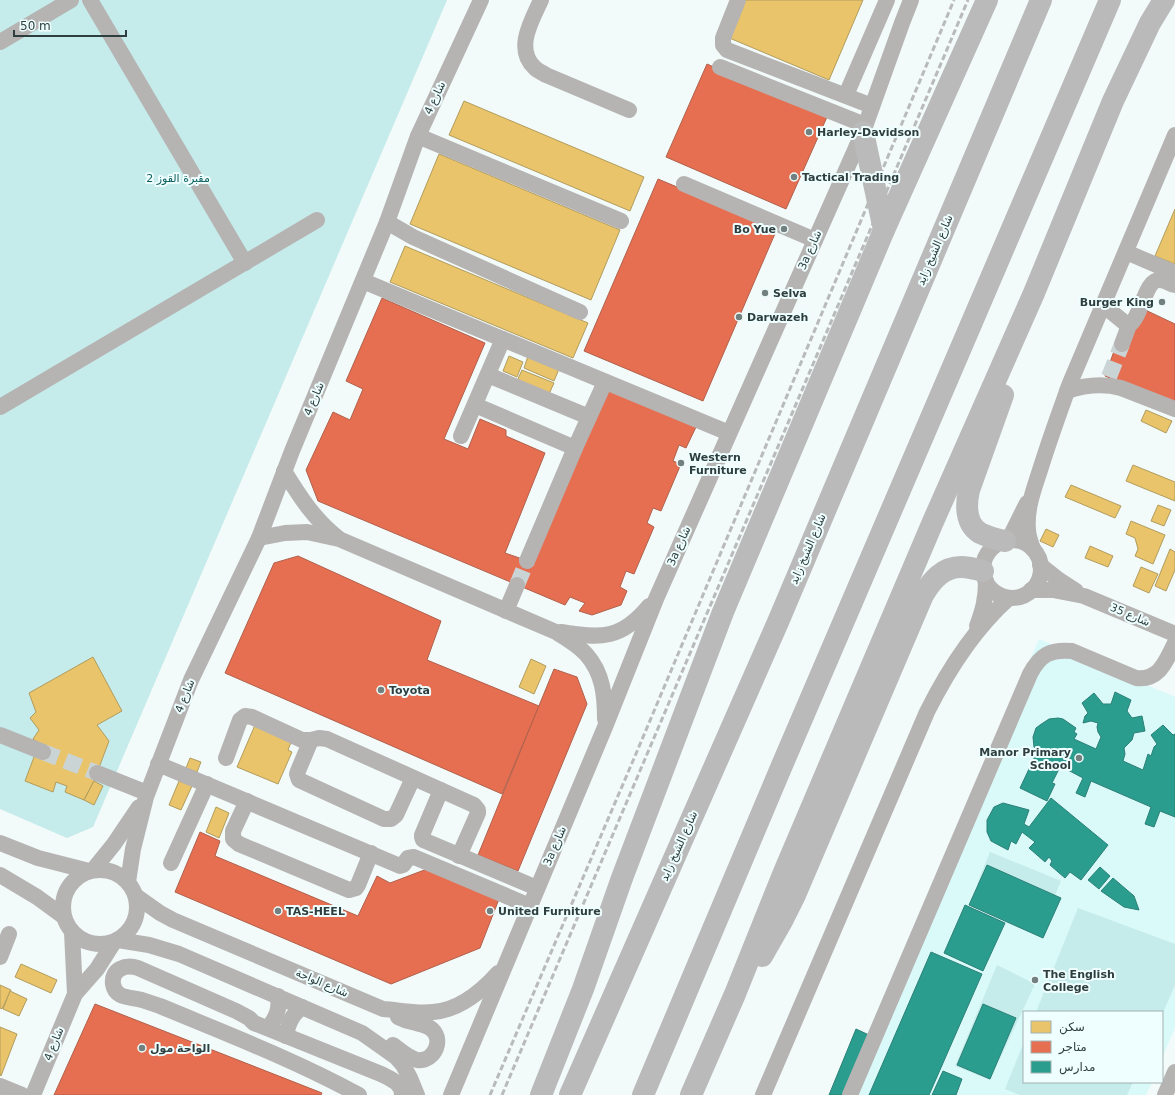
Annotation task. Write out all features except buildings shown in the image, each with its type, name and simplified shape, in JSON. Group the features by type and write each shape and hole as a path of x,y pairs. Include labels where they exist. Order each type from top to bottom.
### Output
{"highway":[{"path":"541,1095 583,990 622,878 724,612 884,230 987,0"},
{"name":"شارع الشيخ زايد","path":"570,1095 778,622 1041,0"},
{"path":"643,1095 1110,0"},
{"path":"1150,23 1158,0"},
{"path":"691,1095 735,994 787,865 917,560 1034,293 1112,101 1150,23 1164,0"},
{"path":"864,128 884,230"},
{"path":"1006,541 979,533 973,527 969,520 967,499 1022,339 1034,293"},
{"path":"735,994 768,946 795,895 928,586 934,578 942,572 952,568 962,567 984,576"}],"street":[{"path":"0,42 71,0"},
{"path":"90,0 245,263"},
{"name":"شارع 4","path":"132,889 133,849 146,795 158,764 191,680 259,538 284,471 387,222 418,136 481,0"},
{"path":"540,0 528,30 525,43 527,56 535,68 546,75 629,110"},
{"path":"738,0 722,42 727,50 872,106"},
{"path":"846,95 887,0"},
{"name":"3a شارع","path":"451,1095 605,727 656,599 864,128 902,23 912,0"},
{"path":"720,67 864,128"},
{"path":"984,576 990,587 995,592 1009,598 1024,595 1031,590 1039,579 1041,572 1040,565 1038,557 1029,540 1028,529 1028,518 1033,493 1055,423 1067,391 1175,135"},
{"path":"418,136 621,221"},
{"path":"684,184 815,240"},
{"path":"0,407 317,220"},
{"path":"387,222 413,237 580,312"},
{"path":"1126,252 1175,273"},
{"path":"1122,344 1129,325 1133,322 1153,282 1161,280 1175,285"},
{"path":"363,281 729,434"},
{"path":"1103,305 1129,325"},
{"path":"461,436 503,339"},
{"path":"488,375 589,417"},
{"path":"1067,391 1107,381 1175,409"},
{"path":"527,561 605,382"},
{"path":"474,405 575,448"},
{"path":"284,471 314,516 339,539"},
{"path":"1006,541 1033,493"},
{"path":"259,538 285,533 306,532 339,539 556,632 572,642 586,654 597,669 603,686 605,727"},
{"path":"974,636 985,604 985,558 989,552 993,547 1006,541 1017,541 1026,544 1033,550"},
{"name":"شارع 35","path":"1040,565 1059,580 1084,596 1175,634"},
{"path":"506,610 517,585"},
{"name":"شارع 35","path":"1031,590 1053,590 1084,596"},
{"path":"763,1095 927,712 944,681 974,636 995,611 1009,598"},
{"path":"556,632 595,637 611,634 626,628 639,618 656,599"},
{"path":"850,1095 1034,666 1042,657 1051,652 1072,650 1136,678 1142,679 1156,674 1161,669 1175,643"},
{"path":"226,758 240,720 245,716 252,717 302,740 319,738 327,739 474,805 478,810 478,813 459,856"},
{"path":"0,735 43,752"},
{"path":"311,740 297,774 299,780 384,819 391,819 396,815 413,778"},
{"path":"158,764 400,866 403,865 408,858 414,857 530,906"},
{"path":"97,773 146,795"},
{"path":"171,863 207,784"},
{"path":"441,790 422,837 426,841 459,856 537,888"},
{"name":"شارع 4","path":"91,870 114,844 146,795"},
{"path":"247,801 233,831 233,839 239,844 346,889 353,890 358,885 371,853"},
{"path":"0,843 38,858 91,870 106,870 118,874 132,889 138,906 137,916 132,926 126,934 116,941"},
{"path":"91,870 79,876 70,883 62,905 66,925 81,940 92,944 103,944 116,941 149,945 164,949 278,996 362,1033 390,1043 416,1060 423,1060 430,1057 435,1052 438,1046 438,1039 430,1028 403,1019 383,1009"},
{"path":"0,875 30,893 63,916"},
{"name":"شارع الواحة","path":"132,889 160,913 174,920 383,1009 434,1012 449,1008 464,1002 476,994 488,984 506,964"},
{"name":"شارع 4","path":"72,932 74,994"},
{"path":"0,957 9,934"},
{"name":"شارع 4","path":"33,1095 74,994 97,969 116,941"},
{"path":"359,1095 294,1062 244,1041 150,1003 124,997 116,991 113,986 114,975 122,968 133,966 236,1011 261,1025 286,1036 381,1074 395,1081 401,1087 402,1095"},
{"path":"244,1041 261,1025 277,1016 279,1010 278,996"},
{"path":"286,1036 289,1021 302,1007"},
{"path":"362,1033 396,1057 410,1078 417,1095"},
{"path":"294,1062 294,1056 298,1045 303,1043"},
{"path":"1165,1095 1175,1072"},
{"path":"0,1086 22,1095"}],"shaded area":[{"path":"1039,639 1175,697 1175,1028 1163,1056 1163,1011 1023,1011 1023,1083 1152,1083 1146,1095 841,1095"}],"green space":[{"name":"مقبرة القوز 2","path":"0,0 447,0 93,827 67,838 0,809"},
{"path":"990,852 1061,881 1047,914 977,884"},
{"path":"1078,908 1175,944 1175,985 1163,1013 1163,1011 1036,1011"},
{"path":"997,965 1035,984 990,1080 955,1066"},
{"path":"1023,1044 1023,1083 1133,1083 1127,1095 1020,1095 1005,1089"}],"tunnel":[{"path":"1109,377 1122,344"},
{"path":"517,585 527,561"},
{"path":"43,752 97,773"}],"railway":[{"path":"490,1095 638,749 954,0"},
{"path":"502,1095 968,0"}],"place":[{"name":"Harley-Davidson","path":"809,132"},
{"name":"Tactical Trading","path":"794,177"},
{"name":"Bo Yue","path":"784,229"},
{"name":"Selva","path":"765,293"},
{"name":"Burger King","path":"1162,302"},
{"name":"Darwazeh","path":"739,317"},
{"name":"Western Furniture","path":"681,463"},
{"name":"Toyota","path":"381,690"},
{"name":"Manor Primary School","path":"1079,758"},
{"name":"TAS-HEEL","path":"278,911"},
{"name":"United Furniture","path":"490,911"},
{"name":"The English College","path":"1035,980"},
{"name":"الواحة مول","path":"142,1048"}]}
